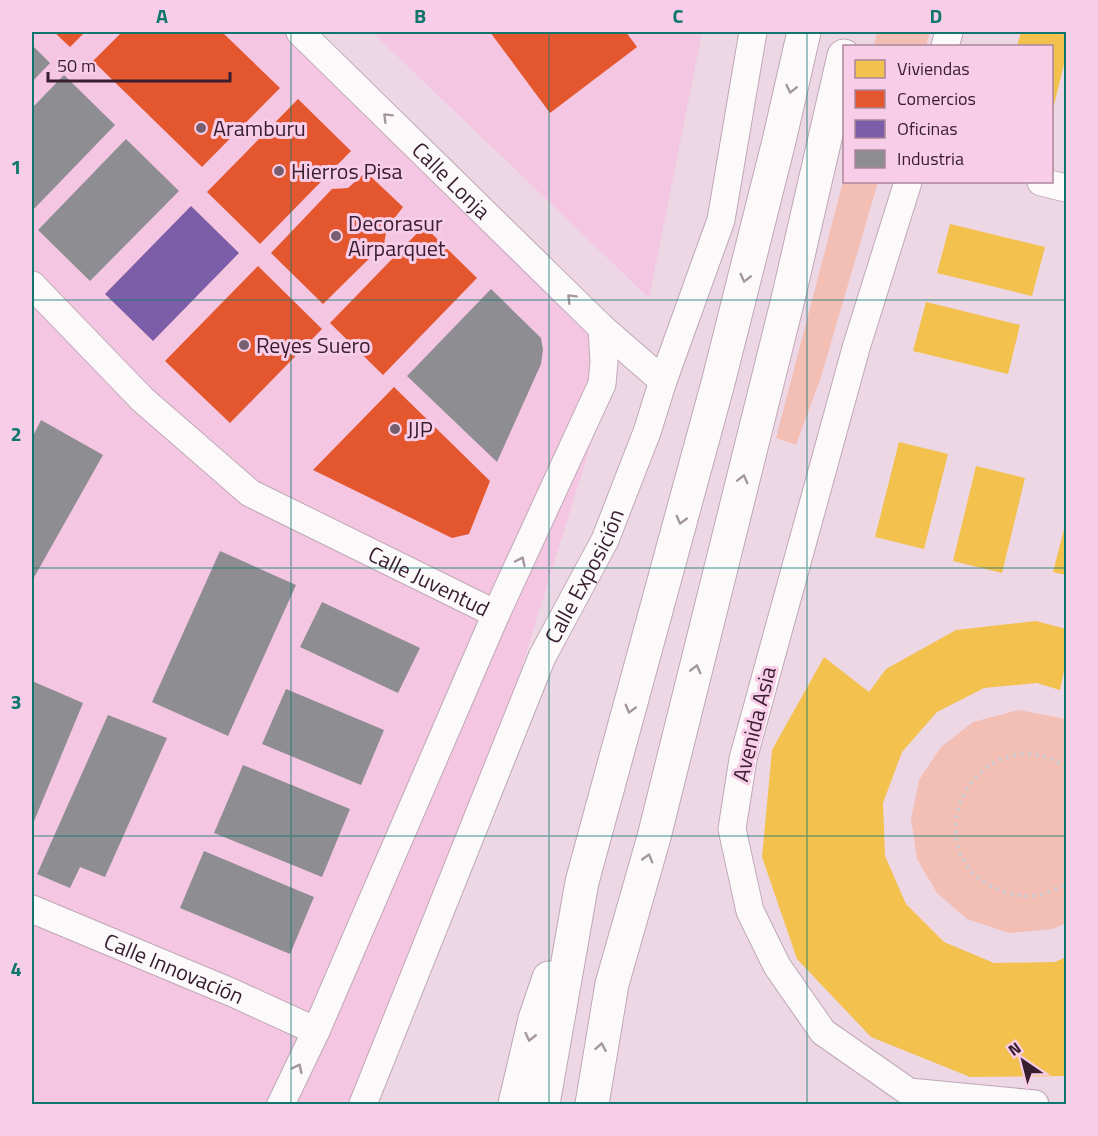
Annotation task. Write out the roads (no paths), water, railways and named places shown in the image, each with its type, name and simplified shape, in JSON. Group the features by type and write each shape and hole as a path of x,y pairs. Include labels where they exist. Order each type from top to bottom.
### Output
{"main road":[{"path":"515,1104 535,1019 582,882 718,383 804,32"},
{"path":"593,1098 612,984 654,837 790,287 843,61"},
{"path":"543,1104 582,882"}],"street":[{"name":"Calle Lonja","path":"300,32 602,328 654,373"},
{"name":"Calle Exposición","path":"363,1104 542,657 605,540 647,432 654,373 721,220 753,32"},
{"name":"Avenida Asia","path":"908,183 856,348 742,759 732,829 750,911 777,966 823,1032 908,1098 1035,1104"},
{"path":"1045,183 1066,188"},
{"name":"Calle Juventud","path":"32,285 143,400 250,494 496,614 316,1031 281,1104"},
{"path":"602,328 604,362 602,384"},
{"path":"496,614 602,384 610,375 637,364 654,373"},
{"name":"Calle Innovación","path":"32,909 316,1031"}],"place":[{"name":"Aramburu","path":"201,128"},
{"name":"Hierros Pisa","path":"279,171"},
{"name":"Decorasur Airparquet","path":"336,236"},
{"name":"Reyes Suero","path":"244,345"},
{"name":"JJP","path":"395,429"}]}
